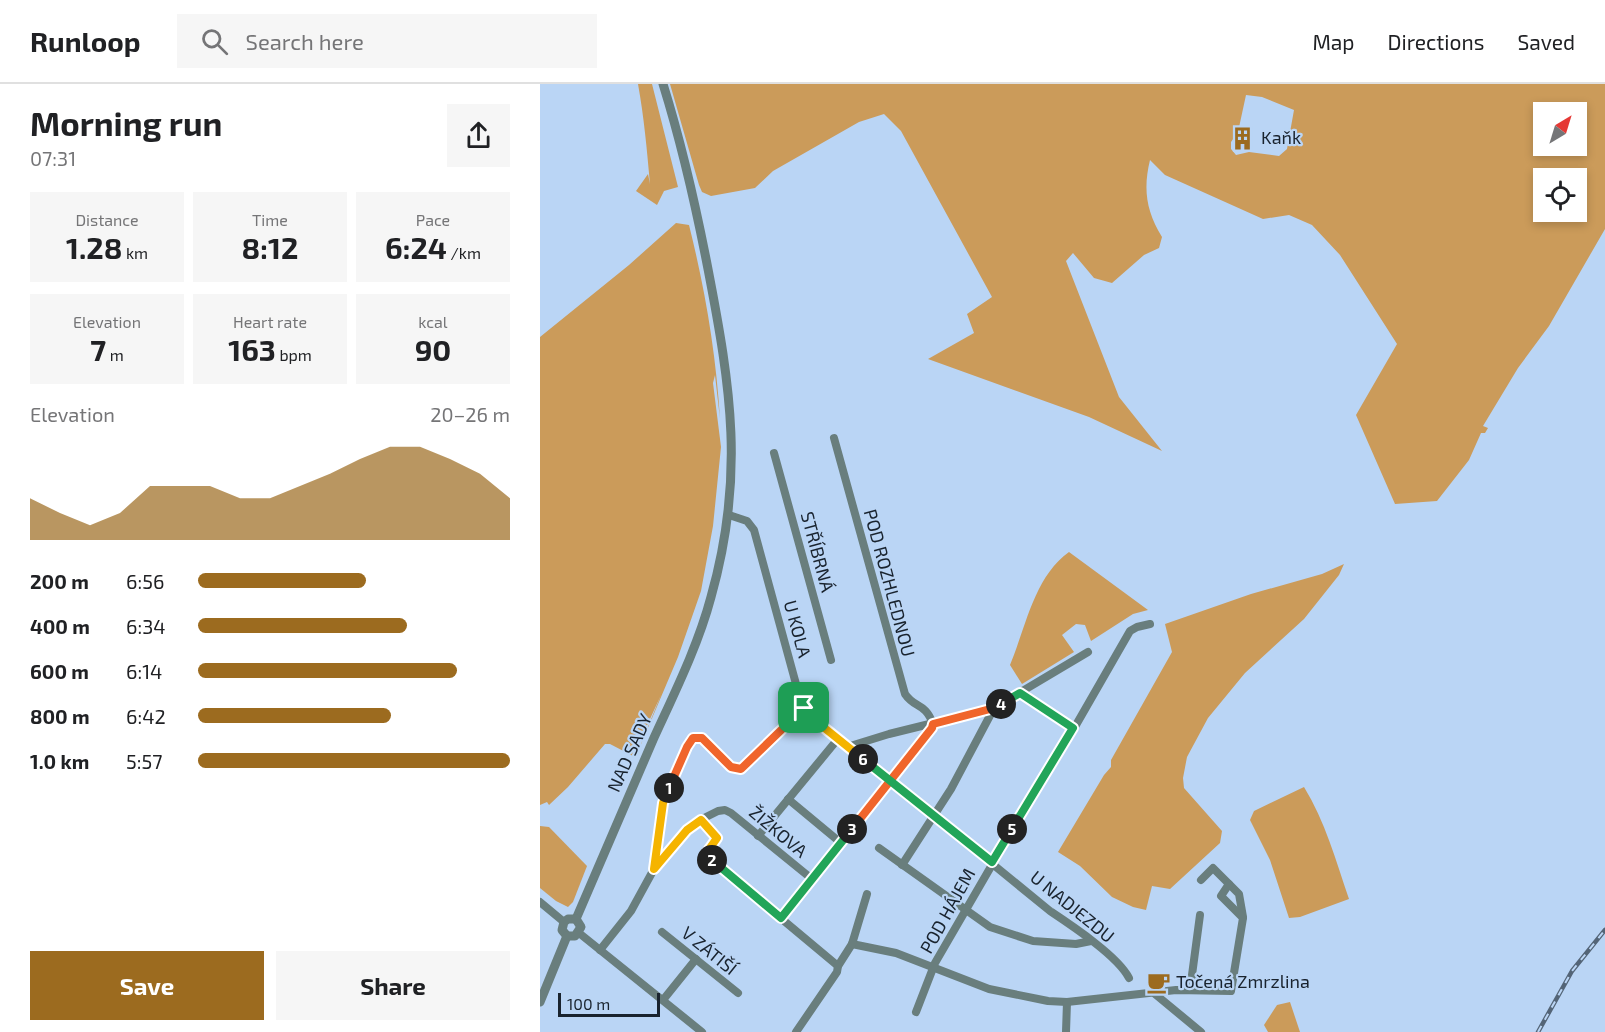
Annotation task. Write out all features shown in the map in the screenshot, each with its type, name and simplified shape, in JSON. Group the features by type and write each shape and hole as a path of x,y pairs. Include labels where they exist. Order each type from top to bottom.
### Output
{"street":[{"name":"NAD SADY","path":"576,919 682,675 711,598 729,515 733,464 727,373 696,210 663,84"},
{"name":"POD ROZHLEDNOU","path":"834,438 904,694 909,700 926,709 933,724"},
{"name":"STŘÍBRNÁ","path":"774,453 831,660"},
{"name":"U KOLA","path":"729,515 747,521 754,530 804,708 837,740 992,862"},
{"name":"POD HÁJEM","path":"916,1012 934,968 992,862 1130,632 1137,627 1150,624"},
{"path":"847,747 994,708 1088,652"},
{"path":"1020,693 1073,728"},
{"path":"654,869 663,803 691,741 696,737 702,738 731,767 741,769 804,708"},
{"path":"902,865 934,816 994,708"},
{"path":"781,918 933,724"},
{"path":"758,836 837,740"},
{"path":"788,799 841,843"},
{"name":"ŽIŽKOVA","path":"701,820 725,810 731,813 812,879"},
{"path":"600,950 631,911 654,869 687,830 701,820 717,838 705,855 837,966"},
{"path":"879,848 990,927 1029,939 1076,944 1091,942"},
{"name":"U NADJEZDU","path":"992,862 1050,911 1082,931 1091,942 1124,968 1129,978"},
{"path":"852,944 896,953 1010,995 1067,1002 1176,990 1231,991 1243,918 1239,894 1213,868 1201,880"},
{"path":"1228,884 1221,896 1243,918"},
{"path":"796,1032 837,972 837,966 852,944 867,894"},
{"path":"540,902 564,922"},
{"path":"1190,990 1200,915"},
{"path":"568,919 576,919 581,927 579,933 575,936 567,936 562,930 564,922 568,919"},
{"name":"V ZÁTIŠÍ","path":"662,932 738,993"},
{"path":"579,933 702,1032"},
{"path":"540,1002 567,936"},
{"path":"663,1000 696,959"},
{"path":"1155,994 1202,1032"},
{"path":"1066,1032 1067,1002"}],"shaded area":[{"path":"638,84 652,84 678,187 664,191 657,205 636,191 648,174 650,184"},
{"path":"670,84 1605,84 1605,229 1549,326 1518,368 1483,426 1488,428 1485,433 1481,433 1469,460 1437,501 1395,504 1356,415 1397,344 1340,255 1312,225 1289,215 1263,219 1165,175 1150,160 1147,200 1152,218 1162,237 1159,248 1144,255 1112,283 1094,278 1073,253 1066,261 1119,397 1162,451 1089,417 928,359 974,333 967,314 992,297 901,131 884,114 859,122 773,171 755,188 711,196 702,192","holes":["1246,95 1262,97 1294,110 1287,149 1279,156 1249,152 1236,155 1231,149 1231,142 1238,132"]},
{"path":"676,223 689,225 695,249 713,345 720,419 715,375 713,383 721,447 713,526 701,591 678,657 636,756 661,695 633,756 610,744 605,744 568,787 549,805 547,802 540,805 540,337 629,265"},
{"path":"1069,552 1148,610 1133,614 1091,641 1085,625 1076,624 1062,635 1074,652 1022,684 1010,665 1039,589 1057,562"},
{"path":"1344,564 1339,575 1304,619 1245,673 1208,718 1187,757 1183,778 1184,788 1222,831 1220,843 1170,889 1152,886 1146,910 1133,907 1112,897 1080,866 1058,852 1111,767 1111,760 1172,652 1165,624 1251,594 1322,574"},
{"path":"1304,787 1324,827 1349,899 1300,917 1289,918 1270,860 1250,820 1254,811"},
{"path":"540,826 549,827 587,866 573,902 568,907 540,888"},
{"path":"1290,1002 1300,1032 1268,1032 1264,1025 1277,1005"}],"railway":[{"path":"1538,1032 1572,971 1605,930"}],"place":[{"name":"Kaňk","path":"1243,138"},
{"name":"Točená Zmrzlina","path":"1158,982"}],"route":[{"path":"804,708 750,762 738,770 731,767 702,738 693,738 663,803 656,839 654,869 687,830 701,820 717,838 705,855 781,918 841,843 890,781 932,728 933,724 994,708 1020,693 1073,728 992,862 892,784 890,781 887,777 837,740 804,708"}]}
